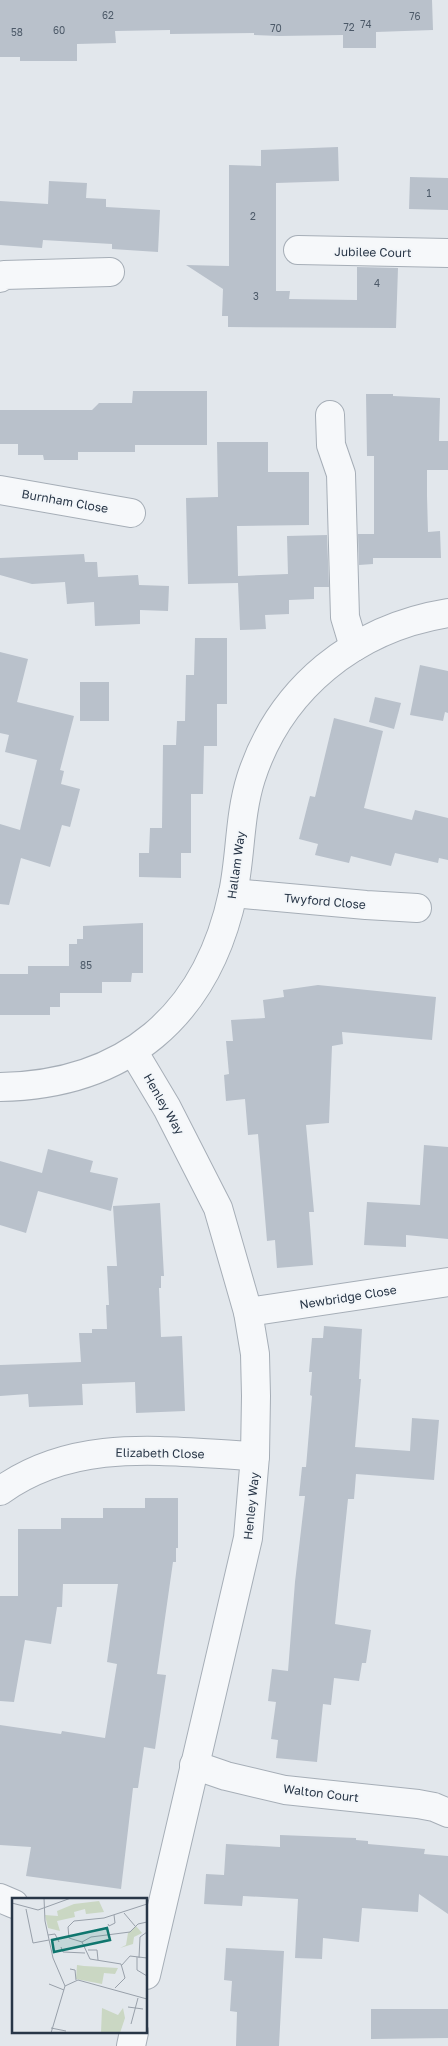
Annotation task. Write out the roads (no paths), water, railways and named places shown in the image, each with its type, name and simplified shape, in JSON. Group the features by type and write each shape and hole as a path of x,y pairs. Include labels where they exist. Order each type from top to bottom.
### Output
{"street":[{"name":"Jubilee Court","path":"298,250 448,252"},
{"path":"0,278 4,275 110,272"},
{"path":"330,415 331,445 341,474 345,617 354,647"},
{"name":"Burnham Close","path":"0,490 131,512"},
{"name":"Hallam Way","path":"0,1087 65,1081 108,1065 133,1052 165,1025 190,996 207,969 219,943 233,893 245,800 261,752 274,726 294,697 333,661 354,647 400,624 423,617 448,613"},
{"name":"Twyford Close","path":"233,893 417,908"},
{"name":"Henley Way","path":"133,1052 168,1108 218,1208 248,1312 255,1354 255,1456 248,1538 194,1766 150,1938 148,1956"},
{"name":"Newbridge Close","path":"248,1312 448,1282"},
{"name":"Elizabeth Close","path":"4,1480 58,1461 99,1453 133,1450 255,1456"},
{"name":"Walton Court","path":"194,1766 285,1790 418,1804 434,1807 448,1813"},
{"path":"0,1898 12,1903"}]}
